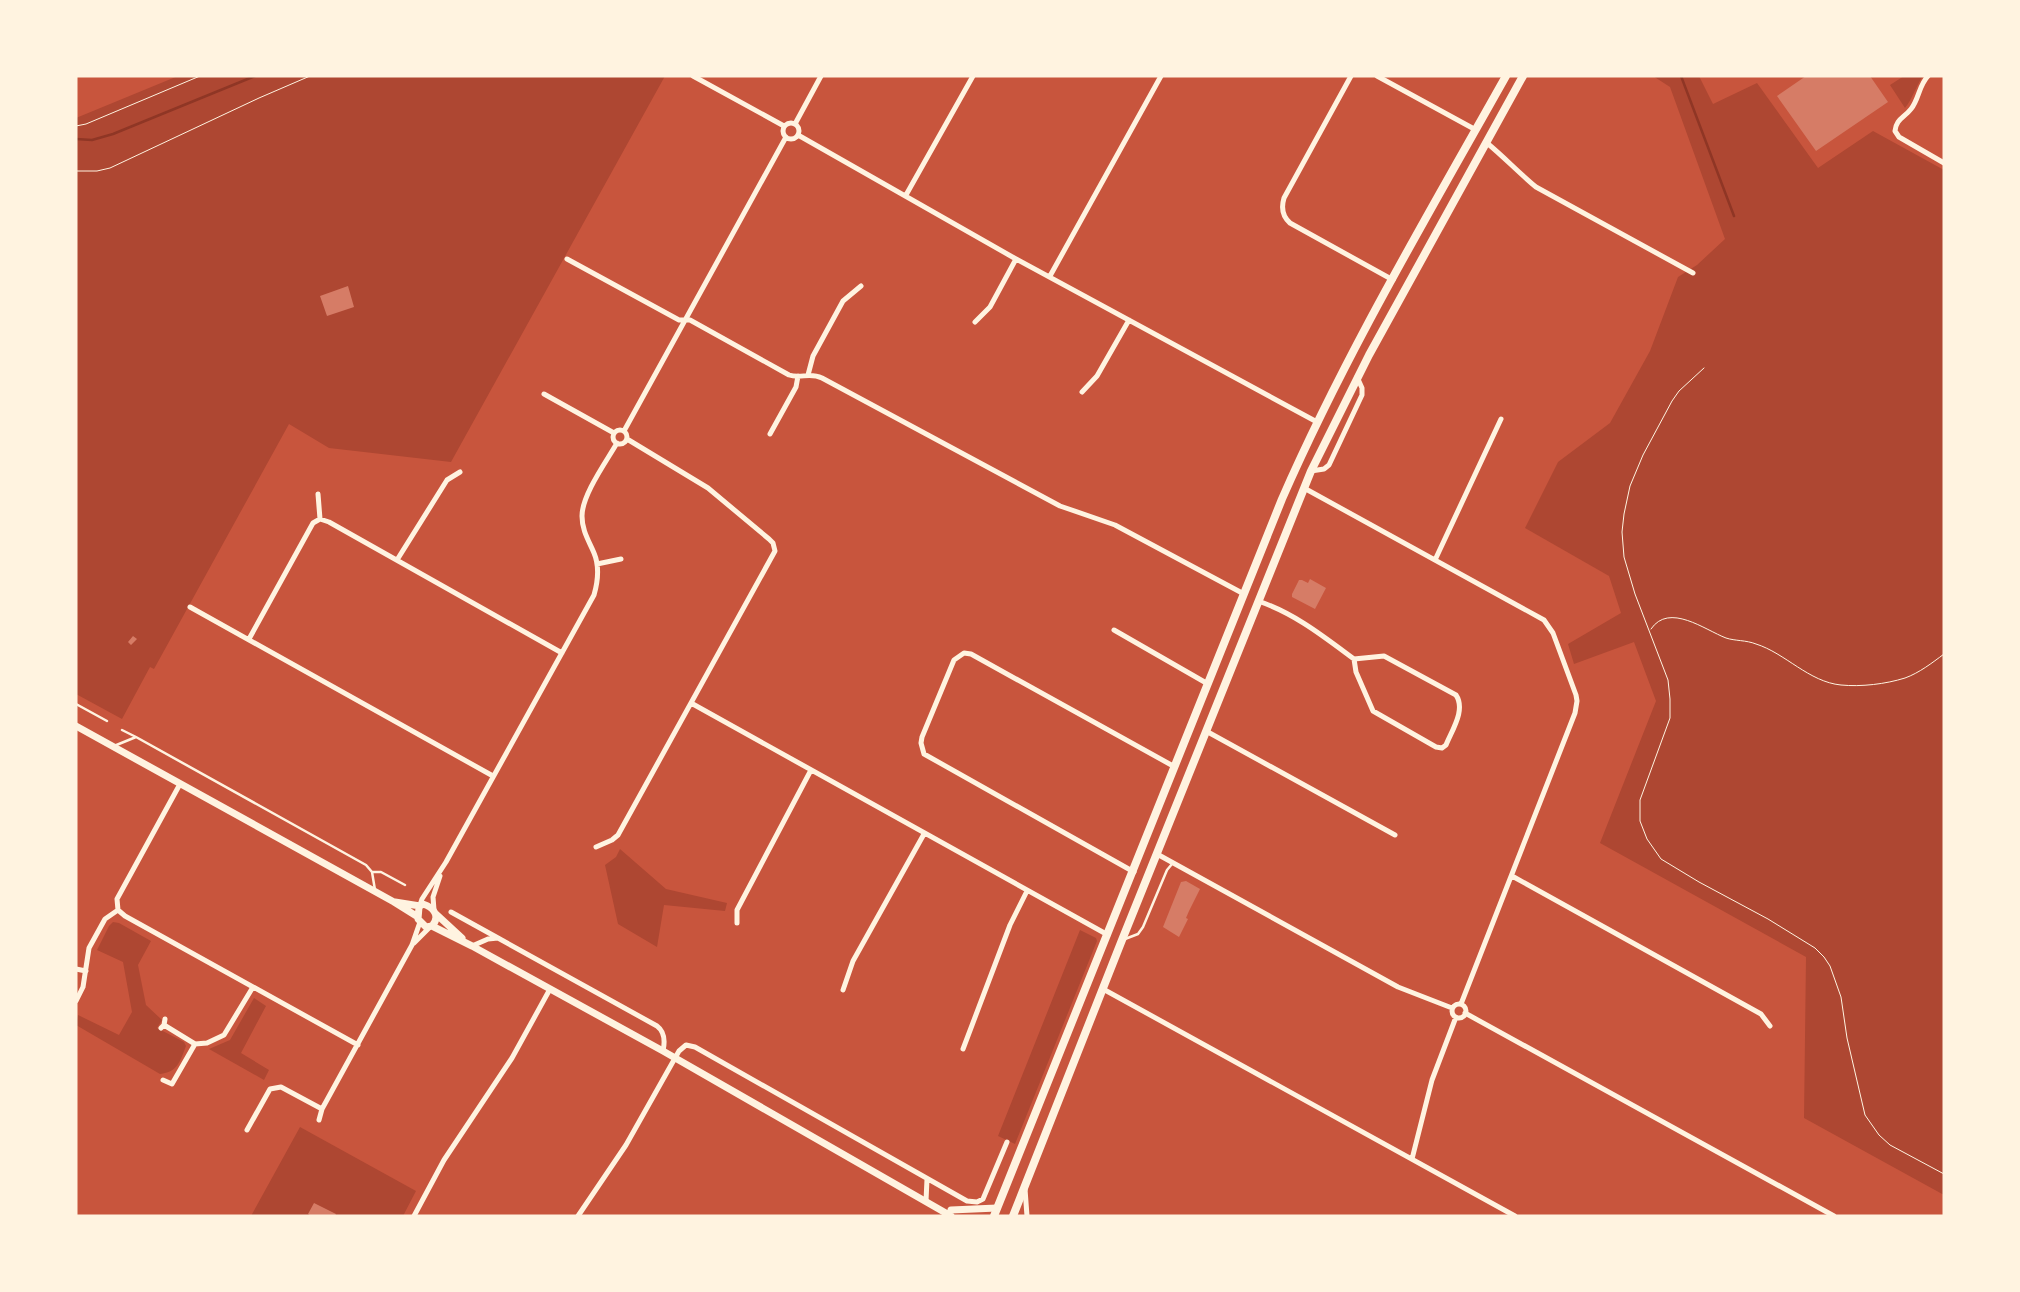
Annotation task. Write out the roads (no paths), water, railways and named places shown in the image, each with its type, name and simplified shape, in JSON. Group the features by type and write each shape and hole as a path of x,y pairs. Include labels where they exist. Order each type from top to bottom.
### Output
{"main road":[{"path":"951,1213 996,1212 1134,872 1282,499 1317,422 1350,357 1506,76"},
{"path":"1013,1216 1122,940 1312,470 1357,377 1523,76"},
{"path":"1476,130 1487,143"},
{"path":"1317,422 1331,429"},
{"path":"1244,594 1258,601"},
{"path":"76,726 394,902 426,927 431,927 471,945 663,1051 926,1201 951,1213 966,1216"},
{"path":"1175,767 1190,773"},
{"path":"394,902 420,906 426,905 471,945"},
{"path":"419,920 420,906"},
{"path":"431,927 435,923 435,912"},
{"path":"1088,983 1103,989"}],"street":[{"path":"693,76 784,126"},
{"path":"795,124 821,76"},
{"path":"906,195 973,76"},
{"path":"1050,276 1161,76"},
{"path":"1351,76 1284,198 1282,205 1283,213 1290,223 1393,280"},
{"path":"1377,76 1476,130"},
{"path":"1928,76 1921,85 1910,110 1898,120 1895,131 1899,137 1944,163"},
{"path":"790,122 795,124 798,127 798,135 792,139 786,137 782,131 784,126 790,122"},
{"path":"798,135 1016,259 1317,422"},
{"path":"624,431 786,137"},
{"path":"1487,143 1536,187 1693,274"},
{"path":"567,259 679,320 690,320 789,375 813,374 822,378 1060,506 1115,525 1244,594"},
{"path":"975,322 990,307 1016,259"},
{"path":"808,375 813,356 843,301 861,286"},
{"path":"1082,392 1097,376 1129,320"},
{"path":"770,434 796,387 798,376"},
{"path":"1312,470 1324,469 1329,465 1359,404 1362,388 1357,377"},
{"path":"544,394 614,433"},
{"path":"1435,560 1501,418"},
{"path":"614,433 618,430 624,431 627,434 627,439"},
{"path":"614,433 614,439 617,442 623,443 627,439"},
{"path":"596,847 612,840 618,835 774,555 773,543 708,488 627,439"},
{"path":"420,906 422,899 446,862 594,595 598,576 597,564 583,528 583,507 617,442"},
{"path":"397,560 447,480 460,472"},
{"path":"1304,488 1548,624 1576,695 1575,714 1461,1004"},
{"path":"318,494 320,519"},
{"path":"320,519 329,522 562,652"},
{"path":"249,639 313,524 320,519"},
{"path":"597,564 621,559"},
{"path":"1258,601 1279,608 1300,620 1354,659 1384,656 1456,694 1460,701 1460,709 1446,746 1442,748 1436,747 1373,712 1356,672 1354,659"},
{"path":"190,606 493,776"},
{"path":"1114,630 1208,684"},
{"path":"1134,872 924,754 921,743 954,660 964,653 981,659 1175,767"},
{"path":"691,703 1108,935"},
{"path":"1206,731 1395,835"},
{"path":"737,923 737,910 812,770"},
{"path":"180,784 117,899 118,910 125,916 358,1045"},
{"path":"843,990 853,961 924,834"},
{"path":"1157,854 1398,987 1452,1008"},
{"path":"435,912 435,888 446,862"},
{"path":"1512,876 1761,1014 1770,1026"},
{"path":"963,1049 1010,925 1028,891"},
{"path":"76,1001 83,987 89,948 105,919 118,910"},
{"path":"451,912 662,1029 664,1036 663,1051"},
{"path":"319,1120 322,1109 412,945 419,920"},
{"path":"412,945 431,927"},
{"path":"471,945 488,939 498,938"},
{"path":"76,969 86,971"},
{"path":"163,1024 195,1044 207,1042 224,1035 253,988"},
{"path":"414,1216 444,1160 512,1058 550,989"},
{"path":"1103,989 1515,1216"},
{"path":"1452,1008 1457,1004 1461,1004"},
{"path":"1461,1004 1464,1007 1465,1013"},
{"path":"1452,1008 1452,1015 1456,1018"},
{"path":"1456,1018 1462,1017 1465,1013"},
{"path":"1465,1013 1834,1216"},
{"path":"1412,1159 1432,1080 1456,1018"},
{"path":"163,1080 172,1084 195,1044"},
{"path":"578,1216 626,1145 674,1058 684,1046 696,1047 966,1200 978,1202 983,1199 1007,1142"},
{"path":"247,1130 270,1089 276,1087 281,1087 322,1109"},
{"path":"926,1201 927,1179"},
{"path":"1025,1186 1026,1216"}],"lane":[{"path":"76,704 107,721"},
{"path":"122,730 366,865 372,872 375,892"},
{"path":"112,746 136,737"},
{"path":"1122,940 1138,934 1144,927 1167,870 1173,863"},
{"path":"372,872 381,872 405,885"}],"waterway":[{"path":"76,139 92,140 113,134 255,76"},
{"path":"1681,76 1734,216"}]}
